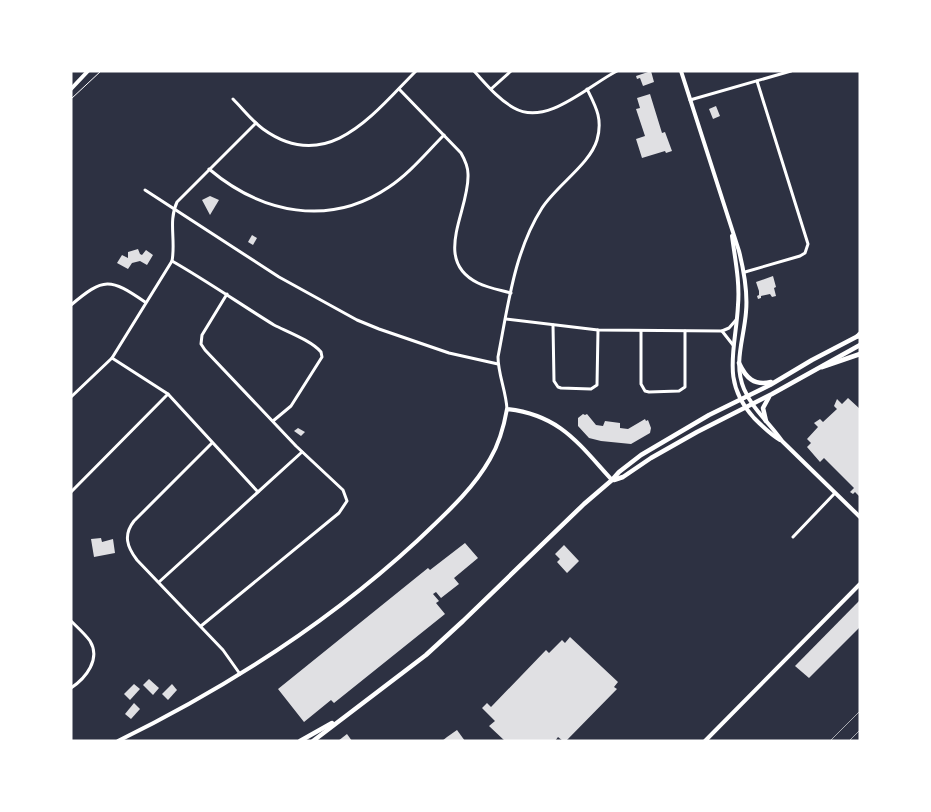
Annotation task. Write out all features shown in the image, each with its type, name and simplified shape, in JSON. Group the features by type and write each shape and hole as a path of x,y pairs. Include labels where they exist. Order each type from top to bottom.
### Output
{"main road":[{"path":"313,741 426,655 463,622 584,504 641,455 859,335"},
{"path":"612,480 623,477 674,445 860,346"},
{"path":"822,367 860,354"},
{"path":"739,363 745,375 757,382 770,382 784,376"},
{"path":"766,421 763,408 766,399 772,394"},
{"path":"300,741 344,716"}],"street":[{"path":"71,89 88,71"},
{"path":"233,99 256,123 270,133 289,142 301,145 324,144 344,137 358,128 416,71"},
{"path":"474,71 492,89 518,110 527,112 539,112 563,105 617,71"},
{"path":"492,89 510,71"},
{"path":"681,71 745,272 746,314 739,363 740,378 747,396 751,404 782,441 860,517"},
{"path":"690,100 791,71"},
{"path":"745,272 800,256 805,253 808,244 757,81"},
{"path":"399,89 461,153 466,162 468,174 467,187 454,240 456,258 463,270 473,280 511,293"},
{"path":"118,741 171,714 240,674 300,635 353,596 403,554 445,514 472,484 490,459 501,435 507,409 498,364 511,293 522,248 544,206 560,185 592,152 597,140 599,117 587,89"},
{"path":"71,397 112,358 172,261 174,248 173,210 177,202 256,123"},
{"path":"209,169 230,186 266,203 302,210 335,209 360,202 388,188 444,135"},
{"path":"145,190 279,278 357,320 449,352 498,364"},
{"path":"731,228 738,284 732,374 745,407 770,434 782,441"},
{"path":"172,261 321,352 322,357 291,406 273,421"},
{"path":"71,306 89,290 103,284 116,285 145,302"},
{"path":"201,626 339,513 347,501 343,490 302,452 201,344 202,334 227,294"},
{"path":"506,319 598,330 641,331 722,331 729,328 736,320"},
{"path":"554,325 554,382 558,387 562,388 592,389 597,385 598,330"},
{"path":"641,331 641,384 649,392 679,391 685,387 685,331"},
{"path":"722,331 733,345"},
{"path":"112,358 168,394 258,492"},
{"path":"71,492 168,394"},
{"path":"507,409 532,413 561,428 612,480"},
{"path":"212,443 129,527 127,541 129,550 223,650 240,674"},
{"path":"159,582 302,452"},
{"path":"793,536 836,494"},
{"path":"705,741 860,584"},
{"path":"71,621 91,642 94,653 91,666 85,676 71,688"}],"path":[{"path":"71,99 101,71"}],"building":[{"path":"651,71 654,82 643,86 640,78 637,79 636,76"},
{"path":"650,94 662,133 665,132 672,151 666,153 665,151 642,158 636,139 645,136 636,109 640,108 637,98"},
{"path":"716,106 720,116 713,119 709,109"},
{"path":"210,196 219,200 210,215 202,200"},
{"path":"252,235 257,238 253,245 248,242"},
{"path":"138,249 142,255 146,250 153,255 147,265 140,261 132,263 128,269 117,263 122,255 128,258 128,252"},
{"path":"773,276 776,296 772,297 770,294 761,296 758,299 759,291 756,282"},
{"path":"848,398 860,409 860,497 855,492 853,494 850,492 854,488 824,458 820,462 807,447 811,443 807,439 818,427 814,423 820,419 823,422 837,409 834,406 837,399 842,404"},
{"path":"583,414 587,414 596,425 603,426 605,421 620,423 620,428 628,429 645,419 646,421 648,420 651,428 650,433 631,444 589,438 578,426 578,418"},
{"path":"298,428 305,432 301,436 294,431"},
{"path":"101,538 102,542 113,539 115,553 94,557 91,539"},
{"path":"465,543 478,558 454,578 459,584 441,598 436,592 433,594 439,601 436,603 445,614 334,703 331,700 304,722 278,689 428,568 430,570"},
{"path":"564,545 579,561 567,573 557,562 560,559 555,554"},
{"path":"860,600 860,627 809,678 795,666"},
{"path":"570,637 618,682 614,687 617,689 566,741 558,737 555,741 505,741 489,726 495,721 482,708 487,703 491,707 546,650 549,653 562,640 565,643"},
{"path":"149,679 159,688 153,695 143,685"},
{"path":"134,684 140,689 130,700 124,694"},
{"path":"172,684 177,690 168,700 162,694"},
{"path":"134,703 140,709 131,719 125,714"},
{"path":"457,730 465,741 442,741 447,737"},
{"path":"347,734 352,741 338,741"}],"railway":[{"path":"830,741 860,711"},
{"path":"849,741 860,730"}]}
